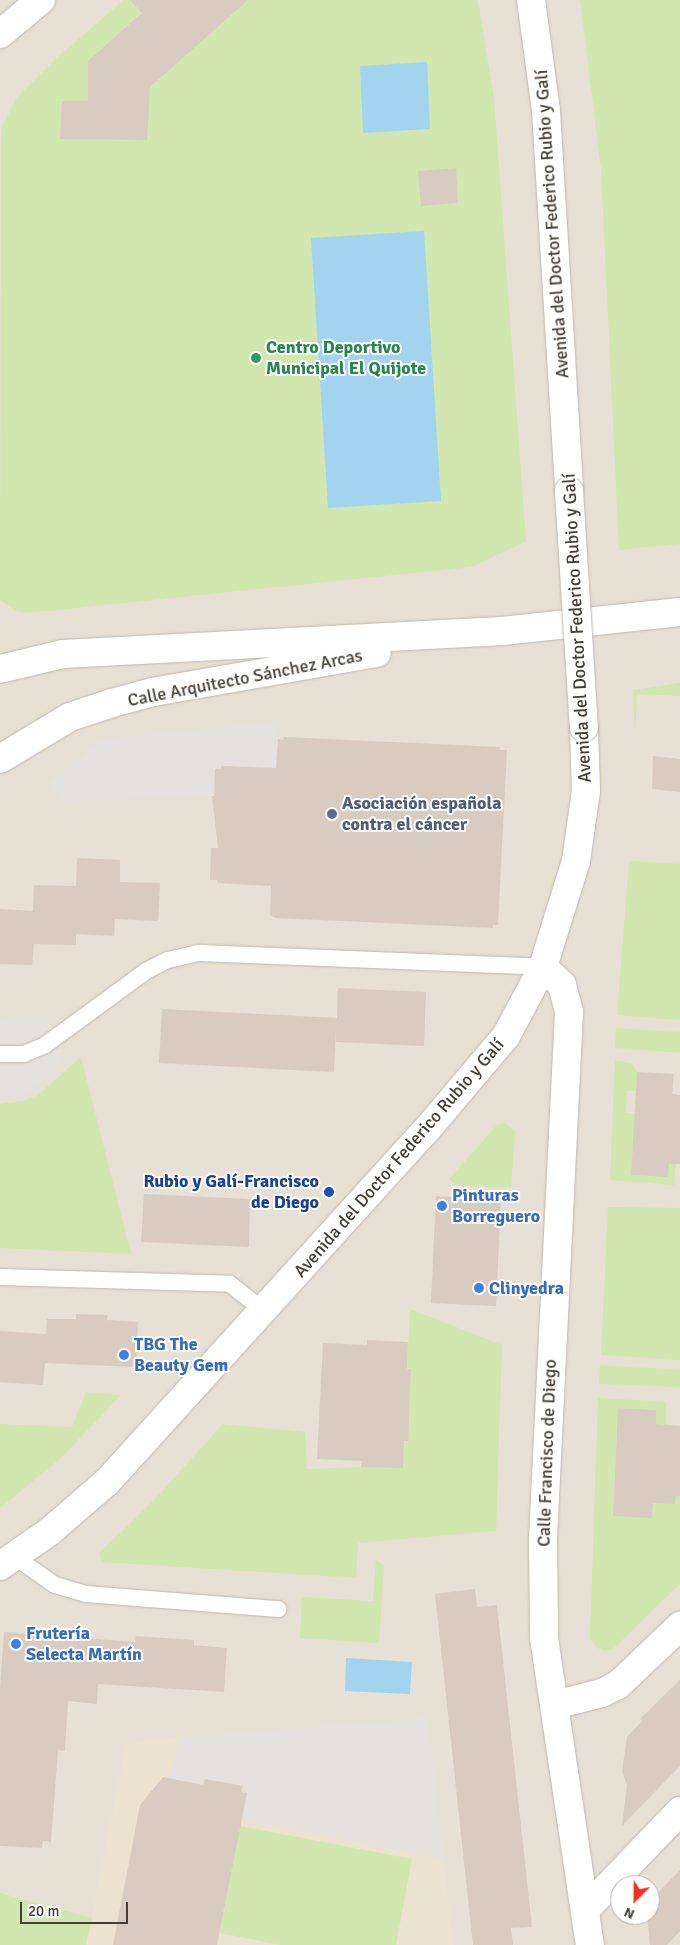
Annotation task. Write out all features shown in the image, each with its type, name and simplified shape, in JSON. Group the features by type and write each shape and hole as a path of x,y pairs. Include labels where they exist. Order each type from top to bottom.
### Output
{"street":[{"path":"0,34 41,0"},
{"name":"Avenida del Doctor Federico Rubio y Galí","path":"7,1562 108,1482 264,1311 484,1064 506,1036 543,967 576,861 586,791 584,728 546,111 531,0"},
{"name":"Calle Arquitecto Sánchez Arcas","path":"0,669 63,654 502,631 680,612"},
{"name":"Calle Arquitecto Sánchez Arcas","path":"0,759 70,716 153,692 502,631"},
{"name":"Calle Francisco de Diego","path":"543,967 562,985 569,1012 543,1538 544,1638 590,1945"},
{"path":"555,1705 602,1693 618,1685 680,1626"},
{"path":"586,1909 680,1811"}],"lane":[{"path":"0,1054 24,1054 45,1045 146,971 168,960 199,953 543,967"},
{"path":"0,1277 230,1284 264,1311"},
{"name":"Avenida del Doctor Federico Rubio y Galí","path":"7,1562 55,1585 86,1594 278,1609"}],"shaded area":[{"path":"0,0 680,0 680,1945 0,1945"},
{"path":"279,721 276,777 255,767 221,766 215,769 214,796 64,801 49,783 102,739"},
{"path":"47,1014 64,1059 36,1087 17,1096 0,1097 0,1018"},
{"path":"428,1718 453,1945 86,1945 127,1742"},
{"path":"428,1718 444,1859 242,1819 247,1794 241,1792 242,1786 205,1779 203,1785 170,1779 179,1738"}],"green space":[{"name":"Centro Deportivo Municipal El Quijote","path":"124,0 478,0 494,98 526,541 472,567 27,613 16,611 0,600 1,129 17,97 61,54"},
{"path":"580,0 680,0 680,544 619,550 601,169"},
{"path":"680,683 680,696 637,694 635,733 633,690"},
{"path":"629,861 680,864 680,1020 617,1015"},
{"path":"616,1028 680,1032 680,1053 615,1048"},
{"path":"81,1057 131,1254 0,1248 0,1104 24,1101 38,1095"},
{"path":"615,1061 631,1063 637,1072 636,1091 627,1091 626,1113 635,1114 631,1175 668,1177 669,1155 676,1164 674,1185 610,1180"},
{"path":"505,1123 515,1131 511,1188 458,1186 449,1179 497,1125"},
{"path":"608,1207 680,1208 680,1360 601,1355"},
{"path":"410,1309 502,1345 496,1531 358,1543 356,1578 102,1562 99,1553 154,1500 223,1424 305,1432 307,1469 361,1467 407,1441 411,1369 407,1369"},
{"path":"600,1365 680,1370 680,1387 599,1384"},
{"path":"86,1392 121,1395 61,1458 0,1508 0,1424 72,1427"},
{"path":"598,1398 666,1402 666,1426 655,1433 656,1410 618,1408 613,1515 652,1518 654,1494 659,1503 675,1504 676,1496 680,1496 680,1584 614,1648 605,1651 595,1647 590,1638"},
{"path":"376,1560 384,1566 379,1643 300,1638 302,1597 373,1601"},
{"path":"240,1826 412,1859 396,1945 281,1945 220,1933"},
{"path":"0,1893 92,1918 86,1945 0,1945"}],"water":[{"path":"427,62 430,129 363,133 360,66"},
{"path":"424,231 441,501 328,508 311,238"},
{"path":"346,1658 412,1662 410,1694 345,1691"}],"building":[{"path":"130,0 248,0 150,87 147,140 60,139 62,101 88,101 88,61 142,13"},
{"path":"456,168 458,203 421,206 418,171"},
{"path":"283,737 500,747 500,750 507,750 498,925 493,925 493,928 276,918 270,915 271,886 218,883 217,880 210,880 211,848 218,848 212,796 214,796 215,769 221,769 221,766 276,768 278,739 284,740"},
{"path":"653,756 680,759 680,792 652,789"},
{"path":"77,858 120,860 120,882 160,883 158,921 115,919 114,936 76,934 76,945 34,944 32,965 0,964 0,909 33,911 34,885 76,886"},
{"path":"338,988 426,992 424,1046 336,1042 336,1028 334,1072 159,1063 162,1009 337,1018"},
{"path":"637,1072 674,1074 672,1094 680,1095 680,1164 669,1164 668,1177 631,1175"},
{"path":"144,1194 250,1199 249,1247 141,1242"},
{"path":"436,1196 501,1199 496,1306 431,1303"},
{"path":"76,1314 108,1315 107,1320 138,1322 136,1367 45,1363 43,1385 0,1382 0,1331 46,1334 47,1319 76,1319"},
{"path":"367,1340 408,1342 407,1369 411,1369 408,1441 404,1441 403,1468 361,1467 362,1461 317,1459 323,1343 367,1345"},
{"path":"618,1408 656,1410 656,1424 680,1426 680,1496 676,1496 675,1504 653,1503 652,1518 613,1516"},
{"path":"475,1589 477,1607 497,1605 532,1927 511,1928 513,1945 473,1945 435,1594"},
{"path":"4,1632 135,1642 136,1636 194,1640 194,1645 227,1648 224,1692 98,1684 97,1704 68,1701 65,1751 58,1750 51,1842 43,1841 42,1848 0,1846 0,1689"},
{"path":"680,1680 680,1766 622,1826 627,1785 622,1771 627,1737 642,1721 640,1719"},
{"path":"163,1777 203,1785 205,1779 243,1786 241,1792 247,1793 217,1945 113,1945 140,1805"},
{"path":"680,1870 680,1931 667,1945 650,1945 648,1925 660,1925 660,1891"}],"place":[{"name":"Centro Deportivo Municipal El Quijote","path":"256,358"},
{"name":"Asociación española contra el cáncer","path":"332,814"},
{"name":"Rubio y Galí-Francisco de Diego","path":"329,1192"},
{"name":"Pinturas Borreguero","path":"442,1206"},
{"name":"Clinyedra","path":"479,1288"},
{"name":"TBG The Beauty Gem","path":"124,1355"},
{"name":"Frutería Selecta Martín","path":"16,1644"}]}
